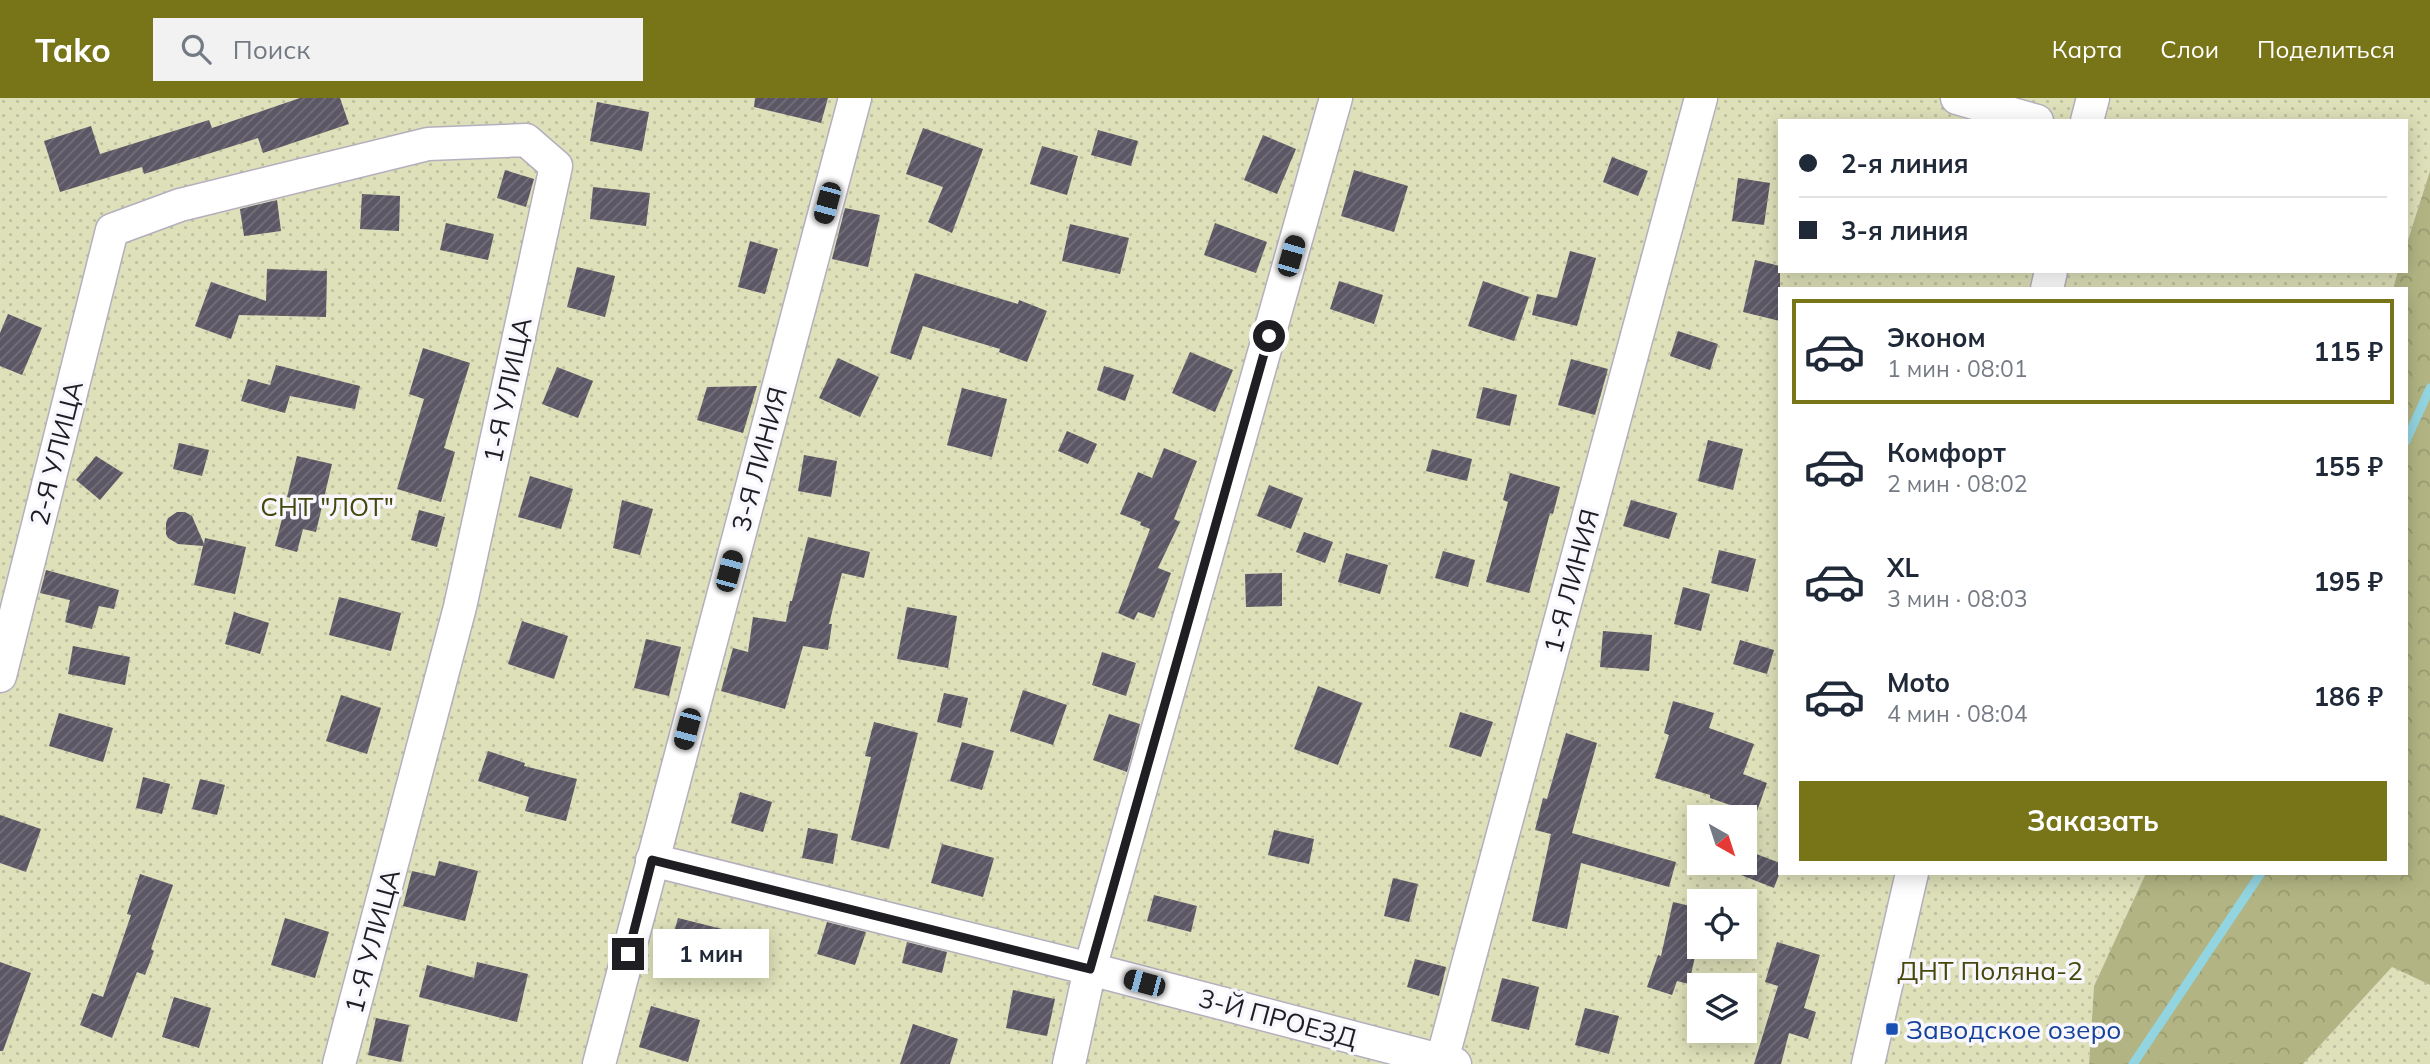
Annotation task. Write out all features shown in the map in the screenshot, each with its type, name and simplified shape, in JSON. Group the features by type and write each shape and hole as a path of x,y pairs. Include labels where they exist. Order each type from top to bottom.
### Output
{"street":[{"name":"3-Я ЛИНИЯ","path":"599,1064 855,98"},
{"path":"1069,1064 1090,969 1336,98"},
{"name":"1-Я ЛИНИЯ","path":"1446,1063 1701,98"},
{"path":"1957,98 2030,119"},
{"path":"2087,119 2092,98"},
{"name":"1-Я УЛИЦА","path":"112,230 180,205 428,144 526,140 555,166 460,607 339,1064"},
{"name":"2-Я УЛИЦА","path":"0,676 112,230"},
{"name":"3-Й ПРОЕЗД","path":"652,860 1090,969 1446,1063"},
{"path":"1868,1064 1912,875"}],"green space":[{"path":"0,98 2430,98 2430,171 2408,240 2408,119 1778,119 1778,273 2397,273 2394,287 1778,287 1778,875 2145,875 2094,986 2089,1064 0,1064"},
{"path":"2430,171 2430,985 2392,967 2303,1064 2089,1064 2094,986 2145,875 2408,875 2408,287 2394,287 2397,273 2408,273 2408,240"},
{"path":"2392,967 2430,985 2430,1064 2303,1064"}],"building":[{"path":"300,98 340,98 349,124 263,153 258,138 144,174 142,167 60,192 44,141 91,126 100,154 209,120 212,128"},
{"path":"755,98 828,98 821,123 754,107"},
{"path":"597,102 649,112 642,151 590,141"},
{"path":"923,128 983,149 952,233 928,222 943,187 906,174"},
{"path":"1098,130 1138,141 1131,166 1091,155"},
{"path":"1263,135 1296,149 1277,194 1244,180"},
{"path":"1042,146 1078,156 1067,195 1030,184"},
{"path":"1612,157 1648,171 1638,196 1603,182"},
{"path":"505,170 534,179 526,207 497,198"},
{"path":"1354,170 1408,186 1394,232 1341,216"},
{"path":"1738,178 1770,183 1764,225 1732,221"},
{"path":"593,187 650,193 646,226 590,219"},
{"path":"362,194 400,196 399,231 360,229"},
{"path":"277,200 281,231 244,236 240,209"},
{"path":"845,208 880,215 868,267 832,259"},
{"path":"446,223 494,234 488,260 440,250"},
{"path":"1215,223 1267,242 1256,273 1204,255"},
{"path":"1070,224 1129,238 1120,274 1062,261"},
{"path":"750,241 778,249 765,294 738,287"},
{"path":"1570,251 1596,258 1577,326 1532,315 1537,294 1557,298"},
{"path":"1755,260 1778,266 1778,321 1743,312"},
{"path":"577,267 615,276 605,317 567,307"},
{"path":"267,269 327,271 326,317 239,315 231,339 195,326 211,282 266,301"},
{"path":"915,273 1018,304 1019,300 1047,311 1027,362 999,352 1000,349 923,326 911,360 890,353"},
{"path":"1339,281 1383,295 1374,324 1330,309"},
{"path":"1483,281 1529,297 1514,341 1468,326"},
{"path":"8,314 42,328 22,375 0,366 0,333"},
{"path":"1678,331 1718,344 1710,370 1670,356"},
{"path":"423,348 470,363 444,448 455,452 441,502 397,489 424,399 409,394"},
{"path":"1190,352 1233,370 1215,412 1172,393"},
{"path":"838,358 879,377 860,417 819,398"},
{"path":"1571,359 1608,369 1595,415 1558,405"},
{"path":"276,365 360,386 355,409 290,396 285,413 241,401 248,379 270,385"},
{"path":"1104,366 1134,375 1125,401 1097,390"},
{"path":"557,367 593,381 578,418 542,404"},
{"path":"757,386 743,433 697,420 707,387"},
{"path":"1483,387 1517,395 1510,426 1476,418"},
{"path":"962,388 1007,399 992,457 947,445"},
{"path":"1067,431 1097,444 1088,464 1058,451"},
{"path":"1708,440 1743,449 1733,490 1698,481"},
{"path":"179,443 209,450 202,476 173,469"},
{"path":"1164,448 1197,461 1174,519 1180,522 1158,568 1171,573 1154,618 1138,612 1134,620 1118,613 1150,529 1140,525 1141,522 1120,514 1138,472 1152,478"},
{"path":"1432,449 1472,459 1467,481 1426,471"},
{"path":"804,455 837,461 831,497 798,491"},
{"path":"96,456 123,473 100,500 76,480"},
{"path":"297,456 332,464 316,532 303,529 297,552 275,546 286,503 303,501 287,497"},
{"path":"1510,473 1560,487 1553,514 1550,513 1529,593 1486,582 1508,502 1503,500"},
{"path":"530,476 573,489 561,529 518,517"},
{"path":"1269,485 1303,498 1291,529 1257,516"},
{"path":"622,500 653,509 640,555 613,548"},
{"path":"1631,500 1677,513 1669,539 1623,526"},
{"path":"419,510 445,517 437,547 411,540"},
{"path":"177,512 192,516 204,544 205,538 246,547 235,594 194,585 203,546 178,544 168,538 166,523 168,518"},
{"path":"1304,532 1333,542 1325,563 1296,552"},
{"path":"808,537 870,552 864,578 842,573 829,624 832,624 828,650 803,646 785,709 721,691 733,648 748,652 753,617 786,622"},
{"path":"1719,550 1756,559 1748,592 1711,583"},
{"path":"1443,551 1475,560 1468,587 1435,578"},
{"path":"1346,553 1388,565 1380,594 1338,582"},
{"path":"46,570 119,590 114,609 99,606 92,629 65,622 70,600 40,593"},
{"path":"1282,573 1282,606 1246,607 1245,574"},
{"path":"1683,587 1710,594 1701,631 1674,624"},
{"path":"339,597 401,613 391,651 329,635"},
{"path":"907,607 957,616 948,668 897,659"},
{"path":"234,612 269,623 260,654 225,644"},
{"path":"522,621 568,636 554,679 508,664"},
{"path":"1603,631 1652,635 1649,671 1600,667"},
{"path":"646,639 681,647 669,696 634,688"},
{"path":"1740,640 1774,650 1767,674 1733,664"},
{"path":"73,646 130,657 125,685 68,674"},
{"path":"1102,652 1136,663 1126,696 1092,685"},
{"path":"1318,686 1362,703 1338,765 1294,749"},
{"path":"1023,690 1067,705 1053,745 1010,731"},
{"path":"944,693 968,698 961,728 937,722"},
{"path":"341,695 381,708 367,754 326,741"},
{"path":"1673,701 1714,713 1709,728 1754,744 1743,774 1767,783 1757,811 1757,805 1730,805 1710,798 1710,795 1655,778 1669,735 1664,733"},
{"path":"1460,712 1493,722 1481,757 1449,747"},
{"path":"59,713 113,728 103,762 49,746"},
{"path":"1109,714 1140,724 1127,772 1093,760"},
{"path":"874,722 918,733 889,849 851,840 871,757 865,756"},
{"path":"1566,733 1597,743 1572,833 1676,862 1669,887 1581,863 1567,929 1532,921 1551,834 1535,830 1543,798 1547,799"},
{"path":"962,742 994,751 982,790 950,781"},
{"path":"488,751 525,763 524,766 577,779 566,821 525,811 529,797 478,781"},
{"path":"143,777 170,784 162,814 136,808"},
{"path":"200,779 225,785 217,815 192,809"},
{"path":"740,792 772,802 763,832 731,823"},
{"path":"0,815 41,829 26,872 0,863"},
{"path":"808,828 838,834 833,864 802,858"},
{"path":"1274,830 1314,839 1309,864 1268,855"},
{"path":"942,844 994,858 983,897 931,883"},
{"path":"1757,854 1778,862 1779,875 1774,888 1741,875 1757,875"},
{"path":"439,861 478,871 465,921 403,906 412,871 435,876"},
{"path":"140,874 173,885 145,975 137,972 112,1038 80,1025 92,993 103,997 131,915 127,914"},
{"path":"1393,878 1418,884 1409,922 1384,916"},
{"path":"1154,895 1197,906 1191,932 1147,921"},
{"path":"1673,902 1687,905 1687,959 1694,959 1691,973 1687,973 1687,984 1677,981 1672,995 1647,987 1658,955 1661,956"},
{"path":"285,918 329,932 315,978 271,965"},
{"path":"678,918 726,930 715,973 666,961"},
{"path":"827,922 866,932 855,965 817,954"},
{"path":"907,942 947,952 942,973 902,963"},
{"path":"1777,942 1820,955 1804,1008 1816,1012 1808,1039 1789,1033 1781,1064 1754,1064 1778,986 1765,982"},
{"path":"1415,959 1446,967 1439,996 1407,987"},
{"path":"0,962 31,973 3,1051 0,1051"},
{"path":"477,962 528,974 517,1022 419,997 427,965 474,978"},
{"path":"1502,978 1539,987 1529,1030 1491,1021"},
{"path":"1013,990 1055,999 1047,1036 1006,1028"},
{"path":"174,997 211,1008 199,1048 162,1037"},
{"path":"651,1006 700,1020 688,1062 639,1047"},
{"path":"1585,1008 1619,1016 1609,1054 1575,1045"},
{"path":"376,1018 409,1025 401,1062 368,1055"},
{"path":"913,1024 958,1039 950,1064 900,1064"}],"waterway":[{"path":"2408,437 2430,388"},
{"path":"2133,1064 2260,875"}],"place":[{"name":"Заводское озеро","path":"1892,1029"}],"route":[{"path":"628,954 652,860 1090,969 1269,336"}],"park label":[{"name":"СНТ \"ЛОТ\"","path":"327,506"},
{"name":"ДНТ Поляна-2","path":"1990,970"}]}
